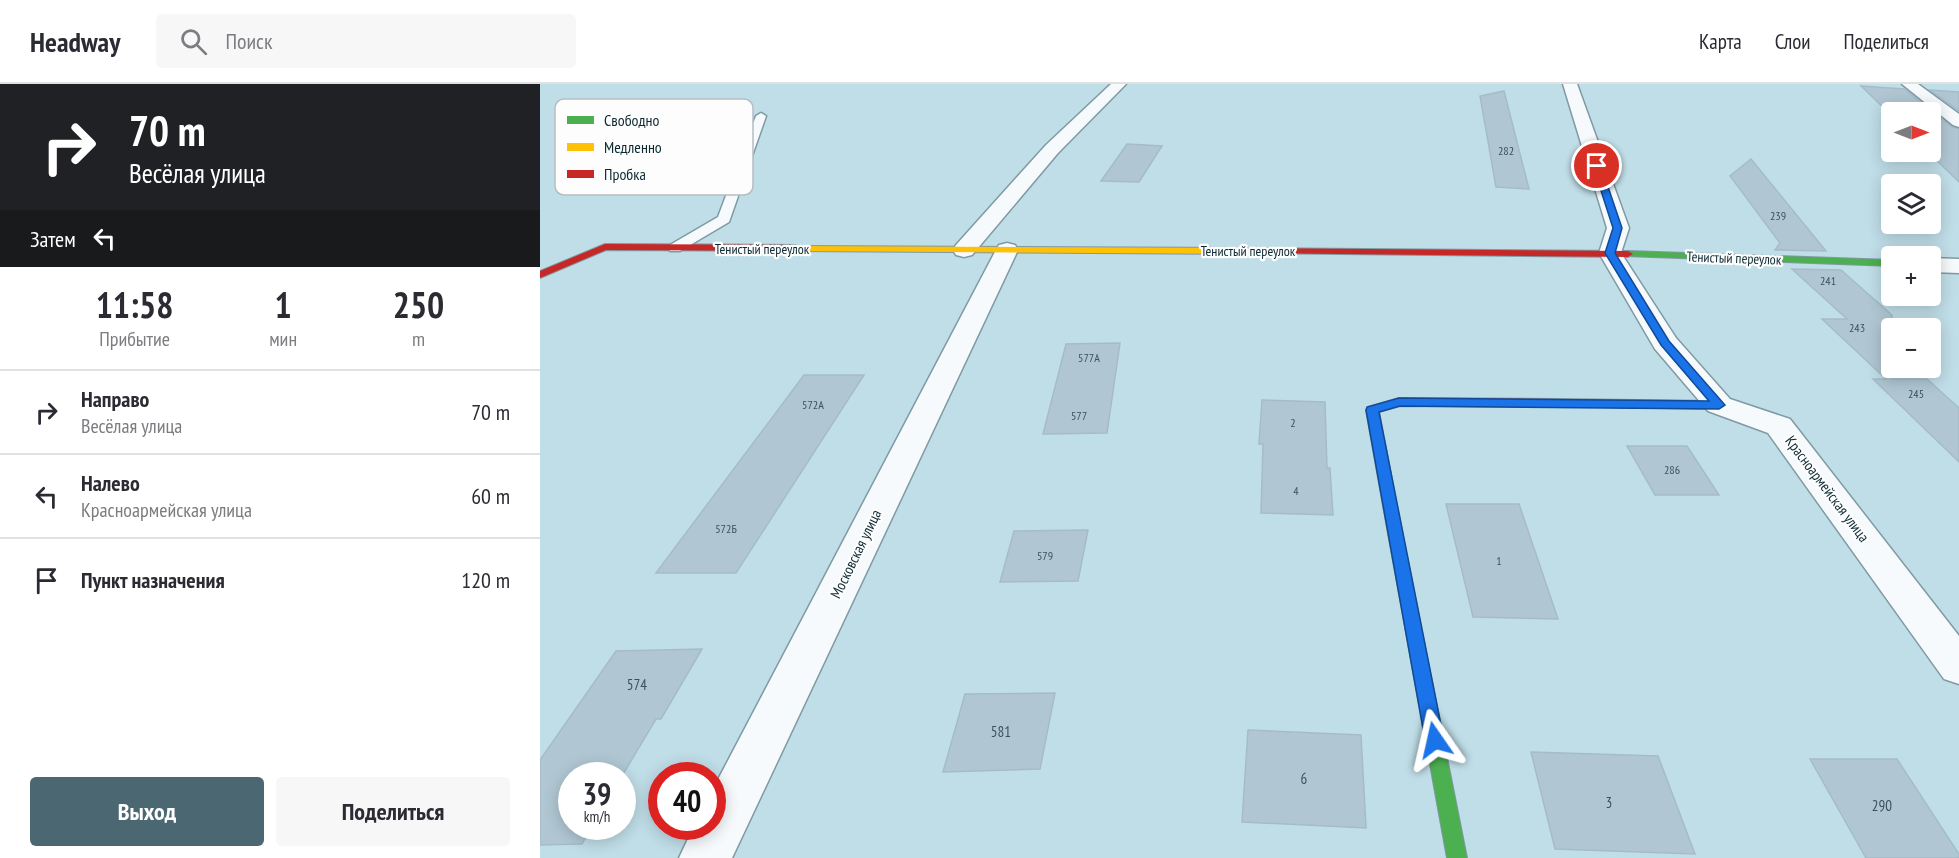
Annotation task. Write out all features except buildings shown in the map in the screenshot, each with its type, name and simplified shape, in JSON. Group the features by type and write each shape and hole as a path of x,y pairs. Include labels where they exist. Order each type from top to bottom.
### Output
{"street":[{"path":"964,250 1052,149 1119,84"},
{"path":"1570,84 1618,228 1610,253"},
{"path":"1909,84 1959,122"},
{"name":"Тенистый переулок","path":"540,275 605,247 1610,253 1881,263"},
{"name":"Московская улица","path":"705,858 1007,250"},
{"name":"Красноармейская улица","path":"1610,253 1665,343 1719,405 1779,426 1959,667"},
{"path":"1941,265 1959,266"},
{"path":"1457,858 1372,410 1399,402 1719,405"}],"lane":[{"path":"753,138 761,116"},
{"path":"675,248 724,219 733,195"}],"traffic: fast":[{"path":"1628,254 1881,263"},
{"path":"1555,403 1719,405"},
{"path":"1391,511 1457,858"}],"traffic: slow":[{"path":"796,248 1249,251"}],"traffic: jam":[{"path":"540,275 605,247 796,248"},
{"path":"1249,251 1628,254"},
{"path":"1391,511 1372,410 1399,402 1555,403"}],"route":[{"path":"1435,740 1372,410 1399,402 1719,405 1665,343 1610,253 1618,228 1597,166"}]}
